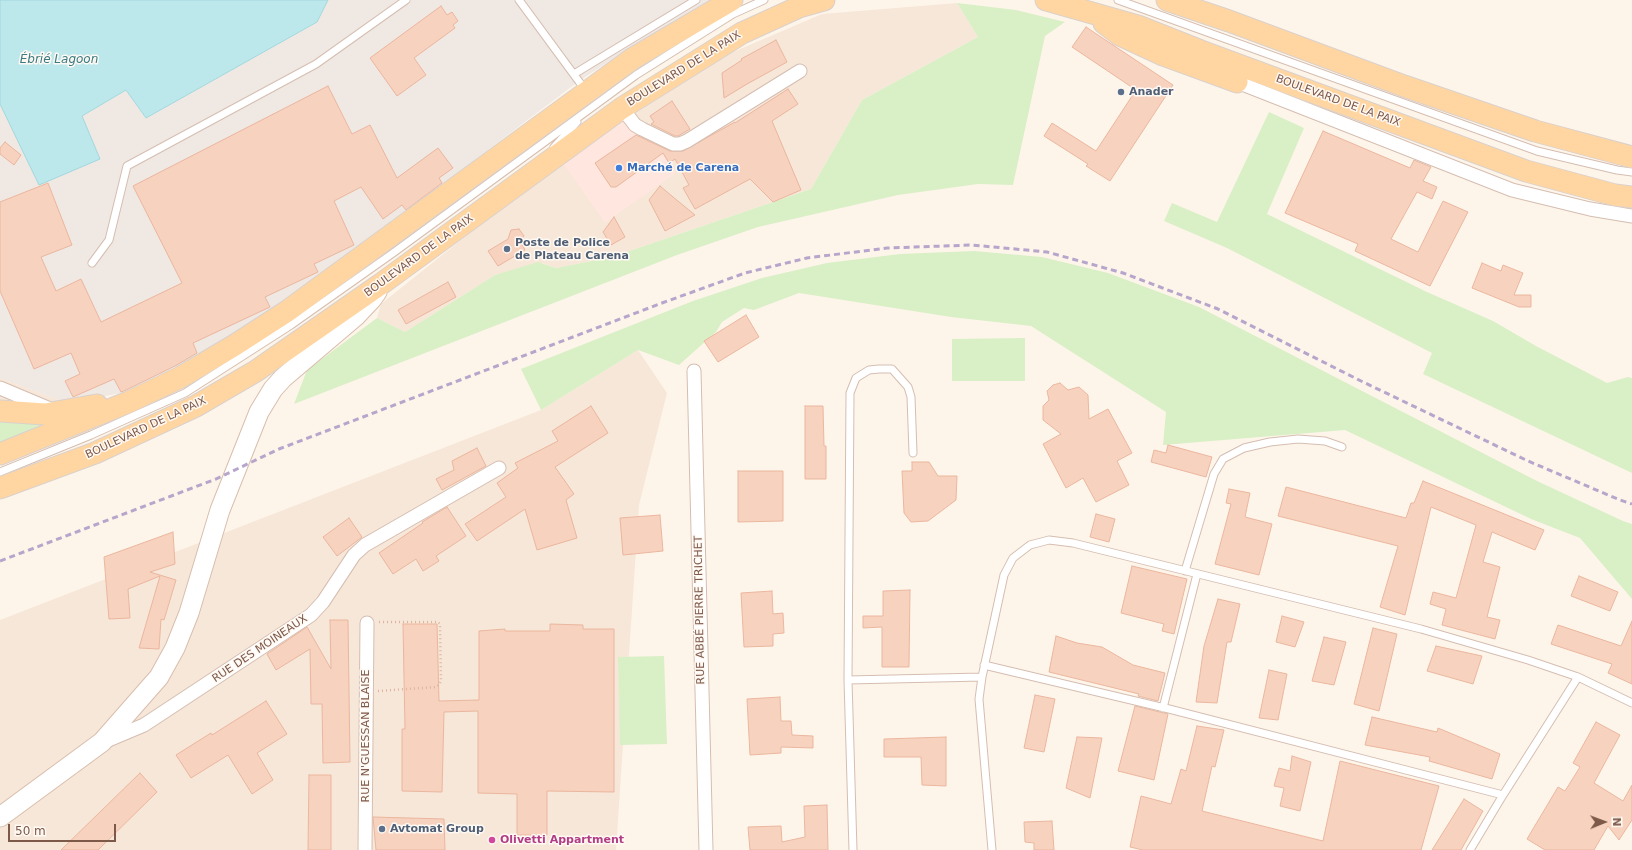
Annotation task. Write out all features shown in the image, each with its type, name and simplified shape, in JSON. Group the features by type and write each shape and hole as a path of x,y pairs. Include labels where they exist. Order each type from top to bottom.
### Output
{"main road":[{"name":"BOULEVARD DE LA PAIX","path":"0,454 130,402 181,377 235,345 286,312 587,101 632,59 732,0"},
{"name":"BOULEVARD DE LA PAIX","path":"0,488 95,453 196,406 256,371 382,284 533,164 742,33 800,7 824,0"},
{"name":"BOULEVARD DE LA PAIX","path":"1046,0 1097,16 1138,26 1201,51 1526,171 1615,195 1632,197"},
{"name":"BOULEVARD DE LA PAIX","path":"1168,0 1230,21 1404,86 1535,131 1631,160"},
{"path":"1097,16 1108,27 1120,35 1163,55 1238,82"},
{"path":"0,817 102,742 159,677 189,614 220,510 259,412 273,389 283,378 356,316 372,300 382,284"},
{"path":"0,411 45,414 130,402"}],"street":[{"path":"622,108 635,125 673,144 680,144 800,72"},
{"path":"1238,82 1512,190 1590,209 1632,216"},
{"name":"RUE ABBÉ PIERRE TRICHET","path":"694,370 706,850"},
{"path":"0,388 58,412"},
{"name":"RUE DES MOINEAUX","path":"102,742 144,725 311,615 319,606 354,555 365,545 499,468"},
{"name":"RUE N'GUESSAN BLAISE","path":"365,850 367,623"}],"lane":[{"path":"92,263 109,240 127,166 316,64 406,0"},
{"path":"519,0 574,74 587,101 533,164"},
{"path":"574,74 696,0"},
{"name":"BOULEVARD DE LA PAIX","path":"0,472 91,435 185,393 291,325 393,252 533,164 587,101 636,75 733,14 764,0"},
{"name":"BOULEVARD DE LA PAIX","path":"1118,0 1537,151 1631,160"},
{"path":"181,377 291,325"},
{"path":"853,850 848,680 850,393 856,378 869,370 878,368 892,370 908,387 911,397 913,453"},
{"path":"1186,571 1214,474 1223,459 1244,448 1277,441 1298,439 1325,442 1342,447"},
{"path":"992,850 979,699 984,665 1004,575 1013,558 1030,545 1049,540 1063,541 1422,628 1528,660 1578,677 1632,703"},
{"path":"1163,708 1197,574"},
{"path":"984,665 1163,708 1503,795"},
{"path":"848,680 982,677"},
{"path":"1470,850 1578,677"}],"path":[{"path":"366,692 436,687 441,682 440,624 438,622 367,623"}],"shaded area":[{"path":"328,0 710,0 579,81 443,184 280,303 198,356 121,393 79,401 62,401 0,378 0,104 40,185 80,126 82,116 126,90 146,118 317,22"},
{"path":"957,3 978,37 862,100 811,189 612,257 556,268 542,263 495,275 405,332 377,318 381,304 548,170 726,55 822,14"},
{"name":"Marché de Carena","path":"633,112 676,173 605,223 562,162"},
{"path":"638,350 667,393 639,505 616,850 0,850 0,620 541,410"},
{"path":"0,378 62,401 30,406 0,401"}],"green space":[{"path":"957,3 1016,10 1065,22 1045,36 1013,185 978,184 898,195 758,227 677,255 294,404 307,370 377,318 405,332 495,275 538,262 556,268 612,257 811,189 862,100 978,37"},
{"path":"1269,112 1304,128 1267,214 1427,292 1493,321 1536,346 1607,383 1628,377 1632,378 1632,473 1423,374 1432,353 1227,248 1164,221 1172,203 1217,222"},
{"path":"974,251 1042,257 1108,273 1199,307 1537,481 1632,524 1632,599 1580,538 1531,519 1345,430 1163,445 1166,412 1031,326 951,317 799,293 754,310 744,308 722,322 716,332 679,365 638,350 541,410 521,369 693,301 762,278 827,263 900,254"},
{"path":"1025,338 1025,381 952,381 952,339"},
{"path":"0,419 45,425 0,443"},
{"path":"664,656 667,744 620,745 618,657"}],"water":[{"name":"Ébrié Lagoon","path":"0,0 328,0 317,22 146,118 126,90 82,116 100,159 39,185 0,104"}],"building":[{"path":"441,6 447,15 452,12 458,21 453,25 455,28 414,58 426,75 397,96 370,58"},
{"path":"1086,27 1173,85 1110,181 1086,166 1088,164 1044,136 1052,123 1096,151 1136,90 1072,47"},
{"path":"776,40 787,62 724,98 722,73 742,60 741,59"},
{"path":"328,86 352,134 370,125 397,178 438,148 453,168 439,178 442,183 406,210 402,205 383,219 361,187 334,201 354,245 314,264 318,272 265,297 270,307 193,343 197,353 175,366 124,391 121,392 114,379 73,397 65,381 80,374 71,353 34,369 0,291 0,202 48,183 72,245 41,257 56,291 81,279 101,322 182,283 133,186"},
{"path":"788,89 798,104 772,121 801,190 773,202 750,179 695,209 683,188 689,185 675,159 669,163 663,153 616,187 611,187 595,163 636,135 670,151 683,151 735,123"},
{"path":"672,101 690,129 678,136 675,136 651,124 654,122 650,116"},
{"path":"1323,131 1410,168 1414,160 1431,167 1423,181 1437,187 1432,199 1417,192 1391,239 1418,252 1443,201 1468,212 1430,286 1355,251 1358,244 1285,213"},
{"path":"5,142 21,155 14,165 0,154 0,148"},
{"path":"660,186 695,215 665,231 649,200"},
{"path":"614,217 625,237 611,245 603,232"},
{"path":"519,229 524,236 520,241 525,250 498,266 488,251 508,239 511,230"},
{"path":"1482,263 1501,271 1503,265 1523,273 1514,295 1531,295 1531,307 1519,307 1472,288"},
{"path":"448,282 456,297 406,324 398,310"},
{"path":"746,315 759,337 718,362 704,341"},
{"path":"1060,383 1068,390 1079,387 1088,395 1089,419 1108,409 1132,453 1117,461 1129,485 1096,502 1083,478 1066,488 1043,444 1061,434 1043,420 1043,406 1049,400 1047,391 1053,385"},
{"path":"591,406 608,433 555,467 574,494 566,500 577,538 537,550 525,509 477,541 465,524 506,497 497,483 518,468 515,463 558,441 552,431"},
{"path":"805,406 823,406 824,446 826,446 826,479 805,479"},
{"path":"1168,445 1212,457 1206,477 1151,462 1154,450 1166,453"},
{"path":"477,448 486,466 442,490 436,479 454,470 452,461"},
{"path":"912,462 929,462 938,476 957,476 956,500 928,521 911,522 904,513 902,471 912,471"},
{"path":"738,471 783,471 783,521 738,522"},
{"path":"1423,481 1544,530 1535,550 1492,532 1483,562 1500,567 1487,617 1500,620 1495,639 1442,625 1446,609 1430,604 1433,592 1456,598 1476,525 1431,507 1405,615 1380,607 1398,546 1278,516 1286,487 1406,518 1411,503 1414,503"},
{"path":"1229,489 1250,493 1245,517 1272,524 1259,575 1215,564 1231,504 1226,503"},
{"path":"447,507 466,536 436,556 439,561 423,571 416,559 393,574 379,553 423,523 422,522"},
{"path":"1096,514 1115,519 1109,542 1090,537"},
{"path":"660,515 663,551 623,555 620,518"},
{"path":"349,518 362,537 337,556 323,537"},
{"path":"173,532 175,564 150,572 176,580 164,620 161,619 159,649 139,648 160,576 128,589 130,618 109,619 104,557"},
{"path":"1132,566 1187,579 1174,634 1162,631 1164,624 1121,613"},
{"path":"1579,576 1618,592 1610,611 1571,596"},
{"path":"910,590 909,667 882,667 882,627 863,628 863,616 883,616 883,591"},
{"path":"772,591 773,614 783,613 784,633 773,634 773,646 744,647 741,593"},
{"path":"1218,599 1240,604 1231,642 1227,642 1217,703 1196,702 1204,646"},
{"path":"1282,616 1304,622 1295,647 1276,642"},
{"path":"330,620 348,620 350,762 323,763 322,704 311,704 310,649 276,670 267,654 307,627 331,669"},
{"path":"1632,621 1632,684 1608,673 1612,664 1551,644 1558,625 1621,646"},
{"path":"403,624 437,624 439,701 479,700 479,631 505,629 505,631 550,631 550,624 583,625 583,629 614,629 614,792 547,791 547,835 517,835 517,794 478,793 478,711 444,712 442,792 402,791 402,729 405,729"},
{"path":"1373,628 1397,634 1379,711 1354,704"},
{"path":"1056,636 1077,643 1102,647 1133,665 1165,673 1158,701 1138,696 1139,694 1049,672"},
{"path":"1324,637 1346,642 1334,685 1312,681"},
{"path":"1436,646 1482,656 1473,684 1427,671"},
{"path":"1269,670 1287,674 1278,720 1259,718"},
{"path":"1035,695 1055,699 1044,752 1024,748"},
{"path":"780,697 781,721 791,721 792,735 813,736 813,748 781,747 781,753 750,755 747,699"},
{"path":"266,701 287,734 257,753 273,780 252,794 228,755 191,778 176,755 211,733 212,735"},
{"path":"1135,706 1168,714 1154,780 1118,771"},
{"path":"1372,717 1437,732 1438,728 1500,754 1492,779 1429,761 1430,757 1365,745"},
{"path":"1596,722 1620,735 1594,783 1623,801 1632,785 1632,820 1619,840 1608,826 1594,850 1545,850 1527,839 1558,787 1565,791 1580,767 1573,763"},
{"path":"1197,726 1224,730 1215,767 1212,766 1202,811 1323,841 1340,761 1439,786 1421,850 1143,850 1130,847 1141,796 1171,804 1181,769 1186,771"},
{"path":"946,737 946,786 922,785 921,757 884,757 884,739"},
{"path":"1077,737 1102,738 1090,798 1066,788"},
{"path":"1292,756 1311,762 1300,811 1280,806 1284,788 1274,786 1279,768 1290,771"},
{"path":"140,773 157,792 98,850 61,850"},
{"path":"309,775 331,775 331,850 308,850"},
{"path":"1464,799 1483,811 1461,850 1432,850"},
{"path":"827,805 828,850 750,850 748,827 781,826 782,842 805,837 804,806"},
{"path":"373,817 444,819 445,850 376,850"},
{"path":"1052,821 1054,850 1034,850 1034,843 1025,842 1024,822"}],"railway":[{"path":"0,561 216,479 279,449 662,303 745,273 807,258 887,248 972,245 1047,252 1123,273 1218,309 1361,381 1528,461 1632,504"}],"place":[{"name":"Anader","path":"1121,92"},
{"name":"Marché de Carena","path":"619,168"},
{"name":"Poste de Police de Plateau Carena","path":"507,249"},
{"name":"Avtomat Group","path":"382,829"},
{"name":"Olivetti Appartment","path":"492,840"}]}
